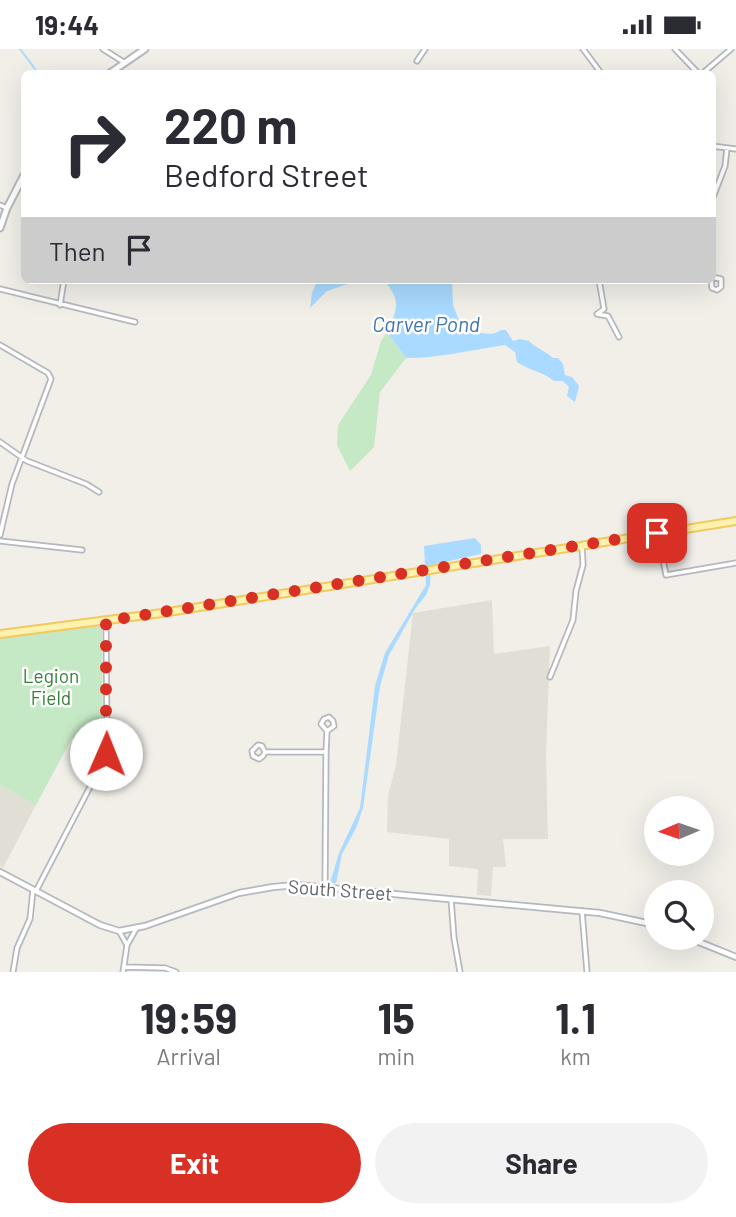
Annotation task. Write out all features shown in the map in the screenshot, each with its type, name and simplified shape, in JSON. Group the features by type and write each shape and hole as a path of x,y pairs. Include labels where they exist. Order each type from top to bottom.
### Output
{"main road":[{"path":"115,70 145,49"},
{"path":"0,228 21,181"},
{"path":"0,634 106,621 736,521"}],"street":[{"path":"103,49 126,64"},
{"path":"417,61 425,49"},
{"path":"583,49 599,70"},
{"path":"675,49 695,70"},
{"path":"707,70 731,49"},
{"path":"716,147 736,149"},
{"path":"716,190 725,166 727,148"},
{"path":"0,205 7,208"},
{"path":"60,305 63,284"},
{"path":"600,284 604,309 597,314 608,316 619,337"},
{"path":"0,289 135,322"},
{"path":"0,345 51,377 10,491 0,535"},
{"path":"0,442 22,458 99,492"},
{"path":"657,533 666,575 736,563"},
{"path":"0,541 82,550"},
{"path":"550,677 573,620 576,591 583,565 582,545"},
{"path":"13,972 17,948 32,912 34,890 105,758 106,621"},
{"path":"325,887 327,730"},
{"path":"265,752 326,752"},
{"name":"South Street","path":"0,872 100,925 119,931 136,929 249,891 289,885 582,911 644,922"},
{"path":"451,899 460,972"},
{"path":"582,911 587,972"},
{"path":"136,929 127,945 124,969 165,968 176,972"},
{"path":"119,931 127,945"},
{"path":"714,948 736,957"}],"shaded area":[{"path":"492,600 494,654 550,646 546,756 548,839 503,839 506,867 493,867 491,896 477,895 478,869 449,866 449,839 387,832 388,796 396,765 413,613"},
{"path":"0,785 36,805 3,868 0,866"}],"green space":[{"path":"387,332 406,358 380,392 374,447 350,471 337,445 338,425 371,375 381,341"},
{"name":"Legion Field","path":"102,626 103,757 72,738 36,805 0,785 0,637"}],"water":[{"name":"Carver Pond","path":"316,284 347,284 327,291 310,308"},
{"name":"Carver Pond","path":"387,284 452,284 453,305 461,325 486,334 506,330 513,341 529,341 553,358 558,358 563,364 565,375 572,377 579,386 575,402 567,396 569,387 563,381 554,381 521,365 517,362 515,352 505,345 406,358 387,332 396,305"},
{"path":"475,538 481,545 481,554 431,565 430,585 426,595 389,655 380,686 363,808 342,854 336,883 330,883 339,853 360,808 375,686 385,653 426,585 424,546"}],"waterway":[{"path":"20,49 36,70"}],"route":[{"path":"106,754 106,621 657,533"}]}
